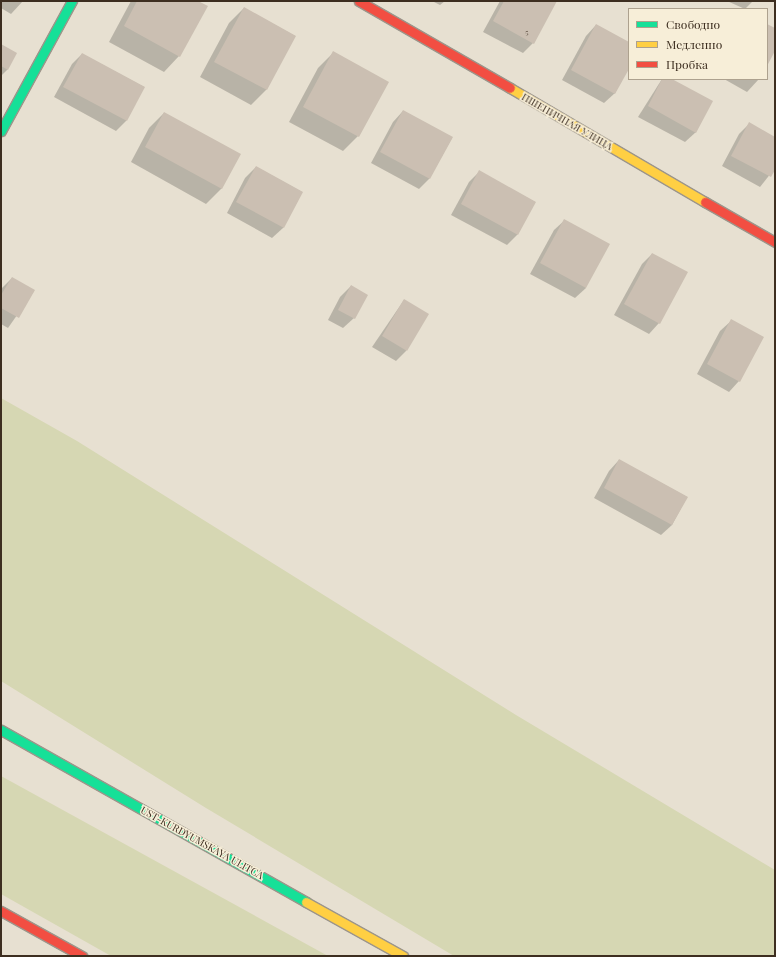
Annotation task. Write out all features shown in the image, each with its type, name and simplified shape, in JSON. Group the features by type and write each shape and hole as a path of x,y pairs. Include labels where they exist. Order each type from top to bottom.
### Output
{"street":[{"path":"1,131 72,1"},
{"name":"ПШЕНИЧНАЯ УЛИЦА","path":"359,1 775,242"},
{"name":"UST-KURDYUMSKAYA ULITCA","path":"1,730 403,956"},
{"path":"1,911 82,956"}],"green space":[{"path":"1,398 77,441 516,715 775,870 775,956 454,956 206,808 1,681"},
{"path":"1,776 328,956 111,956 1,894"}],"building":[{"path":"137,1 198,1 208,6 180,57 124,26"},
{"path":"504,1 557,1 534,44 493,21"},
{"path":"244,7 296,36 267,90 214,62"},
{"path":"596,24 628,41 628,71 615,94 571,70"},
{"path":"768,24 775,28 775,51 768,64"},
{"path":"1,44 17,53 8,70 1,66"},
{"path":"333,51 389,82 359,137 303,107"},
{"path":"82,53 145,87 127,121 63,87"},
{"path":"661,80 674,80 713,101 696,133 648,106"},
{"path":"403,110 453,137 430,179 380,152"},
{"path":"164,112 241,154 222,189 145,147"},
{"path":"749,122 775,137 775,170 771,177 731,156"},
{"path":"256,166 303,192 284,228 236,202"},
{"path":"479,170 536,202 518,235 461,204"},
{"path":"564,219 610,244 586,288 540,263"},
{"path":"652,253 688,272 660,324 624,304"},
{"path":"12,277 35,290 19,318 1,308 1,295"},
{"path":"351,285 368,295 355,319 338,310"},
{"path":"404,299 429,314 407,351 382,336"},
{"path":"731,319 764,337 740,382 707,364"},
{"path":"619,459 688,497 672,525 604,488"}],"traffic: fast":[{"path":"1,131 72,1"},
{"path":"1,730 306,902"}],"traffic: slow":[{"path":"510,88 705,202"},
{"path":"306,902 403,956"}],"traffic: jam":[{"path":"359,1 510,88"},
{"path":"705,202 775,242"},
{"path":"1,911 82,956"}]}
